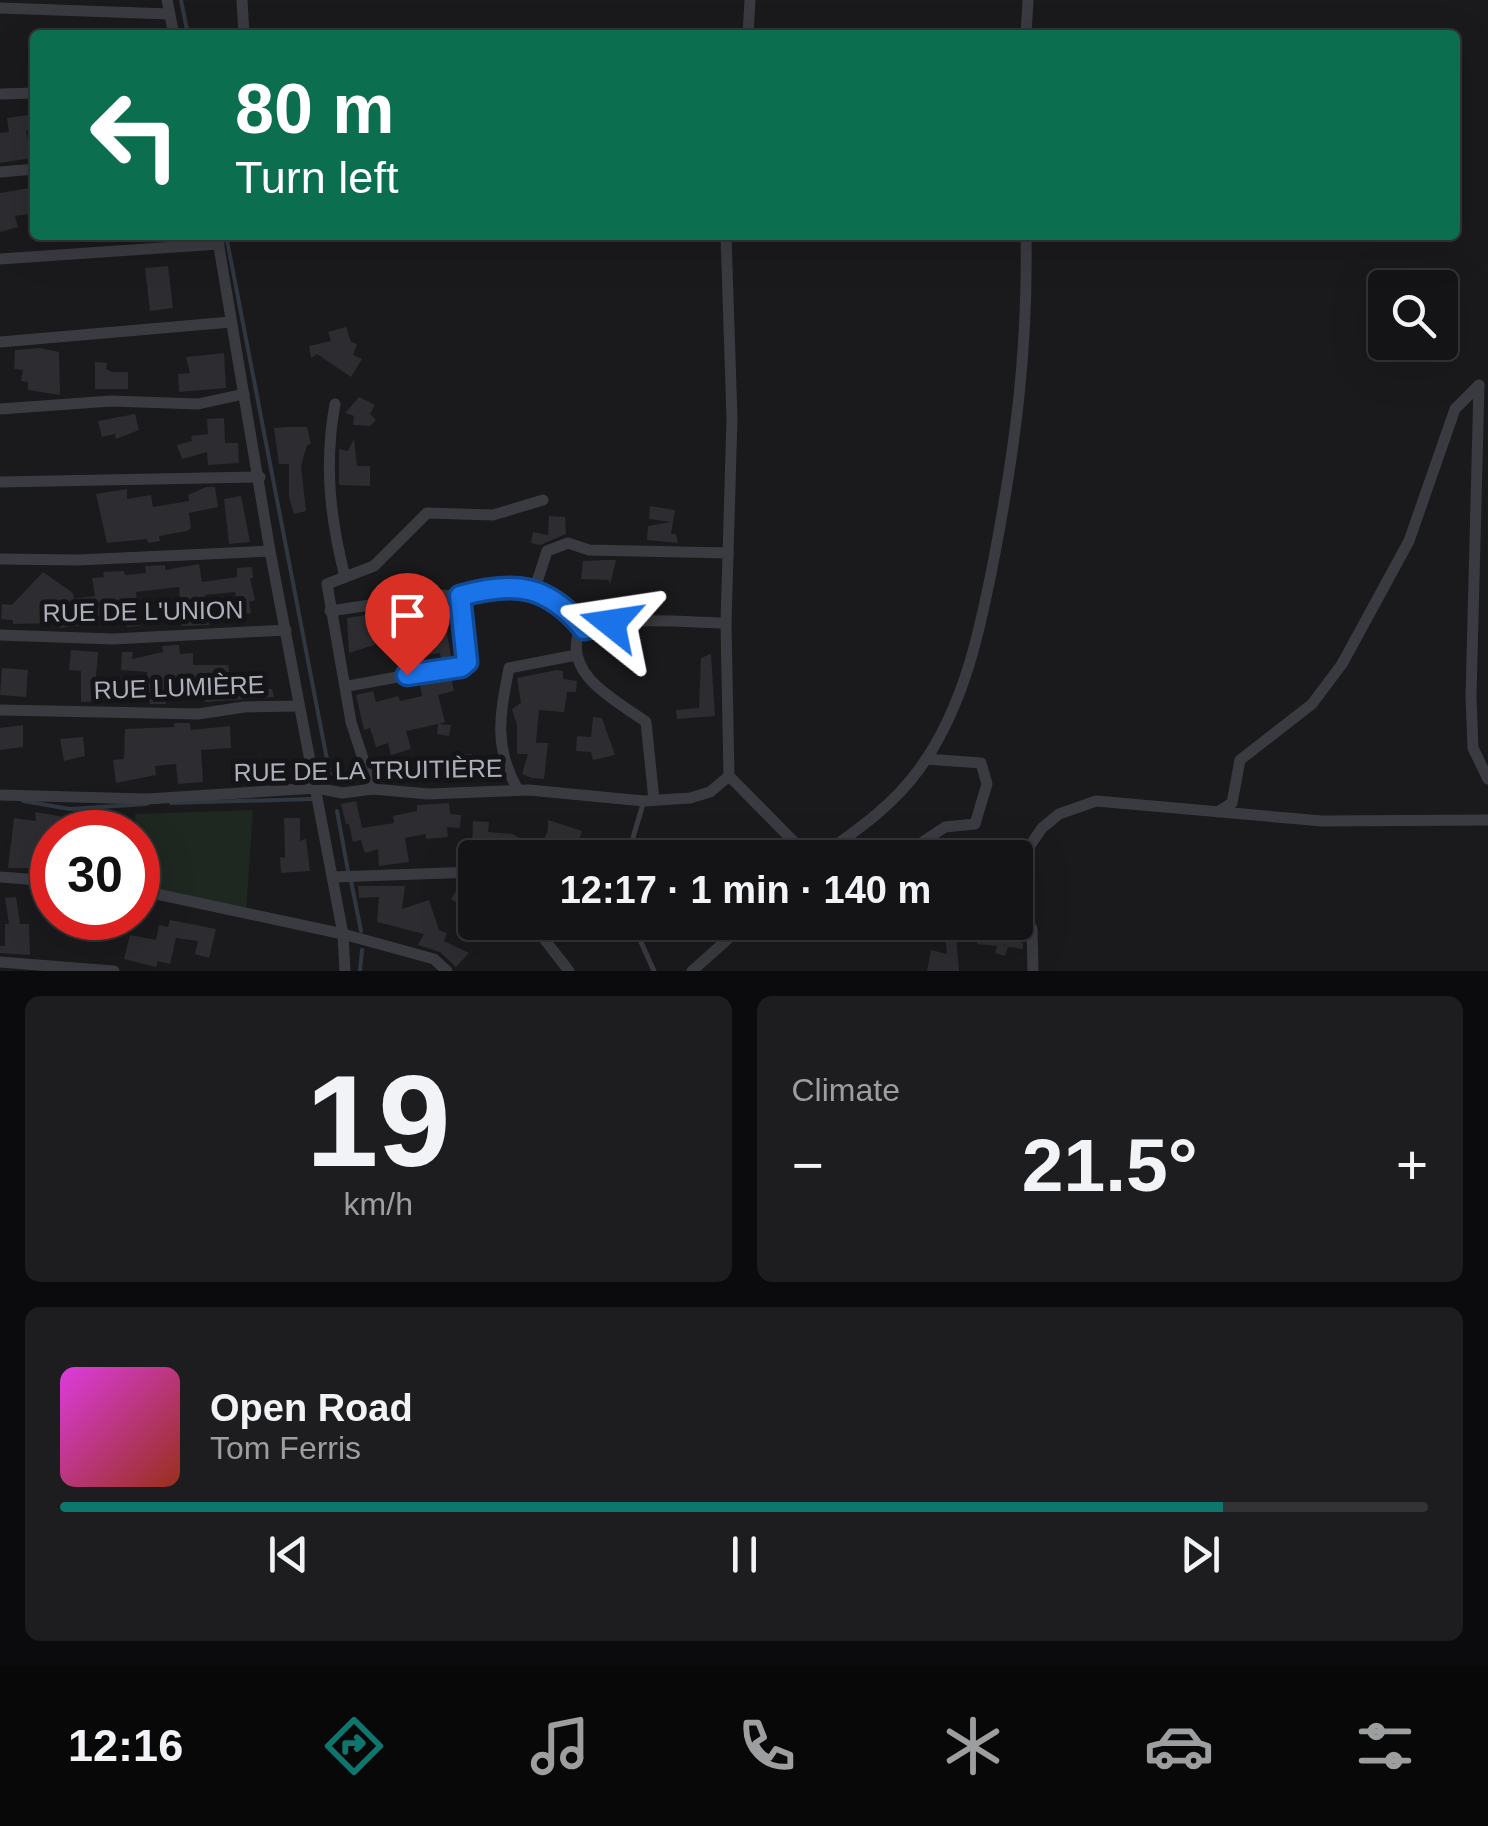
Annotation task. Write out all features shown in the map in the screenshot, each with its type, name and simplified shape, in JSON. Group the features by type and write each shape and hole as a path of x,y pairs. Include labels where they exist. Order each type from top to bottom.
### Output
{"street":[{"path":"167,0 173,30"},
{"path":"242,0 244,30"},
{"path":"748,30 750,0"},
{"path":"1026,30 1028,0"},
{"path":"0,8 169,14"},
{"path":"0,94 30,93"},
{"path":"0,172 30,169"},
{"path":"0,259 207,240"},
{"path":"218,240 270,551 344,934 345,971"},
{"path":"726,240 732,418 726,623 729,776 792,840"},
{"path":"844,840 878,816 926,758 954,703 978,638 1024,375 1026,240"},
{"path":"0,342 231,322"},
{"path":"1218,812 1232,804 1240,760 1312,704 1342,664 1409,541 1456,409 1479,385 1471,698 1473,748 1488,779"},
{"path":"0,409 111,400 198,404 244,394"},
{"path":"335,404 327,449 331,523 346,578"},
{"path":"0,482 260,477"},
{"path":"373,788 351,722 348,686 327,584 374,566 427,514 493,515 544,500"},
{"path":"534,590 547,552 568,543 589,550 728,553"},
{"path":"0,559 78,560 270,551"},
{"path":"330,611 438,595 460,596 487,588 534,590 564,604 584,629"},
{"path":"348,686 464,665 468,658 460,596"},
{"path":"649,800 646,722 601,690 580,666 576,644 584,629 611,623 726,623"},
{"name":"RUE DE L'UNION","path":"0,635 114,639 286,630"},
{"path":"518,790 506,770 498,727 509,668 576,655"},
{"name":"RUE LUMIÈRE","path":"0,710 198,714 244,707 299,706"},
{"path":"926,758 981,763 987,784 975,824 945,827 926,840"},
{"name":"RUE DE LA TRUITIÈRE","path":"0,796 146,798 317,788 342,793 373,788 428,794 518,790 649,800 710,792 729,776"},
{"path":"1033,841 1042,828 1076,806 1118,801 1322,821 1488,820"},
{"path":"333,877 458,873"},
{"path":"0,877 30,879"},
{"path":"160,895 344,934 434,959 447,971"},
{"path":"545,940 569,971"},
{"path":"692,971 727,940"},
{"path":"1032,940 1033,971"},
{"path":"0,962 114,971"}],"lane":[{"path":"634,840 649,800"},
{"path":"640,940 654,971"}],"shaded area":[{"path":"253,810 246,913 160,895 160,813"}],"building":[{"path":"30,115 30,130 26,131 30,158 0,163 0,133 9,132 7,118"},
{"path":"30,188 30,214 15,216 18,227 0,232 0,193"},
{"path":"168,266 173,308 150,311 145,268"},
{"path":"346,327 351,342 357,344 353,355 362,359 351,377 317,354 311,358 309,346 331,341 328,332"},
{"path":"40,348 59,352 60,395 28,390 28,382 21,381 23,370 14,369 15,350"},
{"path":"224,353 226,388 179,392 178,374 190,373 186,357"},
{"path":"95,362 107,363 106,369 112,372 128,372 128,389 95,389"},
{"path":"359,397 375,405 370,414 376,420 370,426 353,425 354,416 345,413"},
{"path":"135,414 139,430 116,439 115,434 102,437 98,421"},
{"path":"224,418 225,443 238,443 239,463 208,465 207,452 182,459 177,445 192,441 191,436 208,434 207,419"},
{"path":"307,427 311,444 307,445 301,466 306,511 294,514 289,497 289,464 279,464 274,428"},
{"path":"354,439 357,466 370,466 370,486 339,485 339,449 348,451"},
{"path":"215,487 218,507 189,513 191,528 187,531 159,536 160,541 148,543 147,539 107,543 96,494 127,489 127,499 151,495 153,507 189,501 188,495"},
{"path":"241,496 250,542 229,544 224,499"},
{"path":"650,506 675,510 671,534 676,534 678,543 647,540 648,526 671,522 649,519"},
{"path":"549,516 565,517 566,534 540,545 531,543 533,532 548,535"},
{"path":"616,560 610,585 609,580 581,579 583,561"},
{"path":"199,564 202,582 237,577 237,568 252,567 255,600 249,602 251,613 241,615 235,592 205,595 209,625 182,626 179,587 136,592 139,626 127,627 127,619 60,628 58,623 13,624 13,620 1,619 2,604 12,605 43,572 73,593 74,599 95,596 92,578 104,577 103,572 124,571 125,575 146,573 145,566 165,565 165,570"},
{"path":"443,611 451,656 418,656 409,615"},
{"path":"379,613 383,627 376,630 380,643 349,653 347,618"},
{"path":"179,645 180,654 193,653 193,665 228,665 231,683 262,681 263,689 272,689 274,697 205,702 202,687 181,691 182,699 150,704 147,672 121,670 122,652 133,652 132,659 163,652 162,646"},
{"path":"71,650 98,652 96,677 127,678 126,700 81,702 81,671 69,670"},
{"path":"711,654 715,716 677,719 676,710 699,708 701,658"},
{"path":"2,668 28,670 26,697 0,695"},
{"path":"563,671 563,679 577,681 576,692 567,692 564,712 539,710 536,743 548,743 544,779 532,778 522,774 528,754 517,754 517,725 512,709 521,703 517,678"},
{"path":"451,677 454,691 438,695 445,722 439,724 451,725 449,736 437,734 438,724 406,731 411,749 391,755 388,743 376,747 370,728 364,730 356,695 373,691 376,702 398,696 400,701 422,696 420,683"},
{"path":"593,717 602,718 615,755 593,760 591,752 576,751 577,736 591,737"},
{"path":"174,723 190,723 191,730 230,726 231,748 201,750 203,782 178,784 176,764 155,766 156,775 116,783 113,760 124,759 125,729 174,727"},
{"path":"23,725 23,747 0,750 0,728"},
{"path":"83,737 85,756 64,761 60,739"},
{"path":"472,754 476,772 451,773 451,780 431,779 431,768 446,769 445,756"},
{"path":"356,801 362,828 394,823 393,816 417,811 417,805 449,803 450,814 461,815 460,828 447,827 448,837 426,839 426,834 405,838 409,862 379,866 378,849 365,853 361,840 353,842 346,824 341,804"},
{"path":"14,818 30,820 30,868 8,868"},
{"path":"284,818 300,818 300,841 306,839 310,871 281,873 280,857 285,858"},
{"path":"548,820 582,831 579,840 543,840"},
{"path":"473,821 489,822 488,832 513,834 522,840 472,840"},
{"path":"358,886 405,886 402,909 429,900 439,930 447,933 444,941 469,953 456,967 440,952 418,945 424,934 377,922 379,897 359,898"},
{"path":"16,897 20,924 29,924 30,955 0,953 0,946 5,946 5,924 9,924 5,898"},
{"path":"170,920 216,929 209,958 195,954 198,941 176,938 170,964 158,961 156,967 124,959 129,940 160,940 160,925 168,927"},
{"path":"945,940 956,940 959,971 927,971 931,950 947,954"},
{"path":"978,940 1013,940 1023,943 1023,949 1008,947 1005,956 995,953 997,946 977,944"}],"waterway":[{"path":"181,0 187,30"},
{"path":"227,240 330,775"},
{"path":"171,803 312,799"},
{"path":"23,801 70,809 147,804"},
{"path":"337,811 348,871"},
{"path":"351,881 361,931"},
{"path":"360,971 362,950"}],"route":[{"path":"407,675 461,667 467,662 460,596 487,588 541,592 564,604 584,629 611,623"}]}
